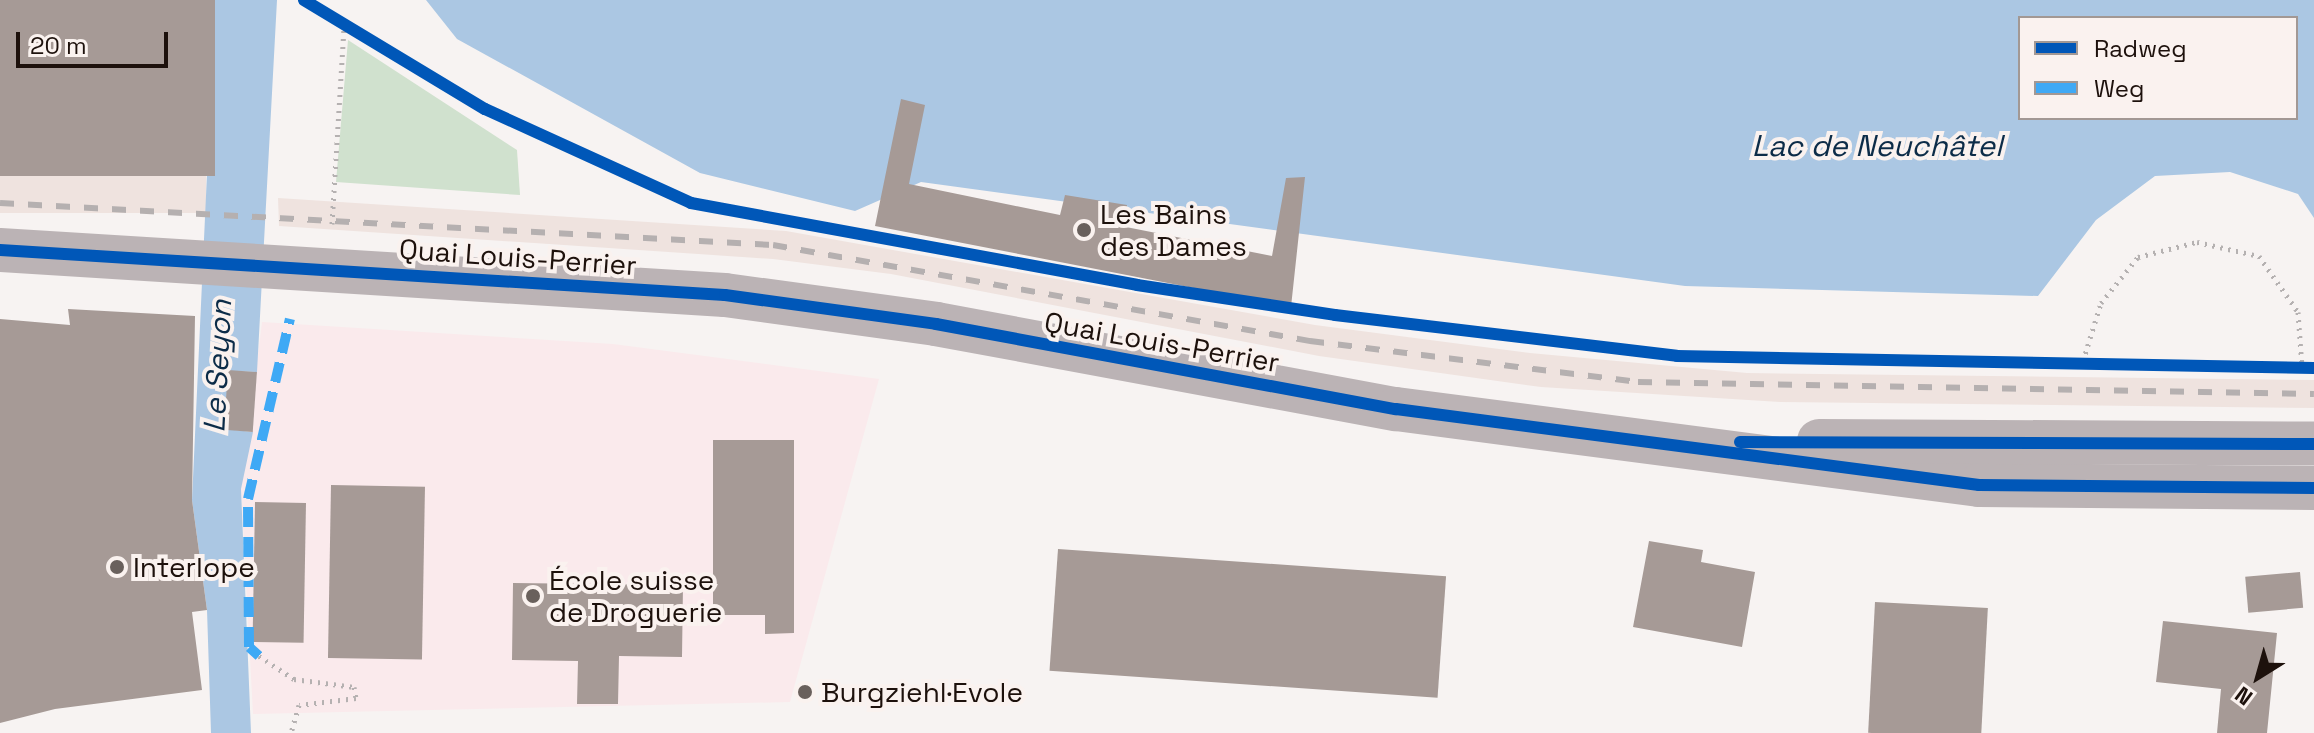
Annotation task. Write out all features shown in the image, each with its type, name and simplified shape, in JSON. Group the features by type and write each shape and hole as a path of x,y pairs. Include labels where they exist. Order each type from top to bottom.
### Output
{"main road":[{"name":"Quai Louis-Perrier","path":"0,250 568,283 826,308 1396,409 1979,485 2314,488"},
{"path":"1672,443 1971,439 2314,444"}],"path":[{"path":"331,17 356,33"},
{"path":"282,266 296,235 331,237 344,25"},
{"path":"2083,361 2101,303 2138,257 2197,242 2259,256 2298,312 2308,367 2286,367"},
{"path":"2067,361 2099,362"},
{"path":"259,656 294,679 354,687 356,698 299,705 291,733"}],"shaded area":[{"path":"0,0 206,0 206,213 0,213"},
{"path":"278,198 786,231 1315,325 1530,353 1747,373 2314,380 2314,408 1780,402 1541,387 1319,356 891,274 773,259 279,226"},
{"name":"École suisse de Droguerie","path":"262,322 613,344 879,379 790,702 253,714 241,489"}],"green space":[{"path":"348,40 517,150 520,195 336,182"}],"water":[{"name":"Le Seyon","path":"215,0 277,0 257,372 228,371 225,429 253,432 241,489 251,733 211,733 207,610 192,500"},
{"name":"Lac de Neuchâtel","path":"426,0 2314,0 2314,218 2298,194 2230,172 2155,176 2096,220 2038,296 1685,286 921,182 855,211 700,173 457,39"}],"building":[{"path":"0,0 215,0 215,176 0,176"},
{"path":"901,99 925,105 909,184 1060,215 1065,195 1127,205 1126,227 1272,256 1286,178 1305,177 1291,307 875,226"},
{"path":"68,309 195,316 192,500 207,610 192,612 202,690 55,709 0,723 0,319 70,325"},
{"path":"228,370 257,372 253,432 224,430"},
{"path":"713,440 794,440 794,633 765,634 765,615 713,615"},
{"path":"331,485 425,487 422,660 328,658"},
{"path":"255,502 306,503 304,643 253,642"},
{"path":"1649,541 1703,550 1701,562 1755,572 1742,647 1633,627"},
{"path":"1058,549 1446,576 1438,698 1049,671"},
{"path":"2300,572 2303,608 2248,613 2245,577"},
{"path":"513,583 683,585 682,657 619,656 618,704 577,704 578,661 512,660"},
{"path":"1875,602 1988,608 1981,733 1868,733"},
{"path":"2163,621 2277,633 2267,733 2217,733 2221,689 2156,682"}],"railway":[{"path":"0,203 773,245 1310,341 1638,382 2314,394"}],"marked path":[{"path":"259,656 249,647 248,499 290,319"}],"cycle path":[{"path":"304,0 485,109 691,203 1137,285 1335,315 1677,356 2314,368"},
{"path":"0,250 725,295 936,324 1396,409 1979,485 2314,488"},
{"path":"1740,442 2314,444"}],"place":[{"name":"Les Bains des Dames","path":"1084,230"},
{"name":"Interlope","path":"117,567"},
{"name":"École suisse de Droguerie","path":"533,596"},
{"name":"Burgziehl·Evole","path":"805,692"}]}
